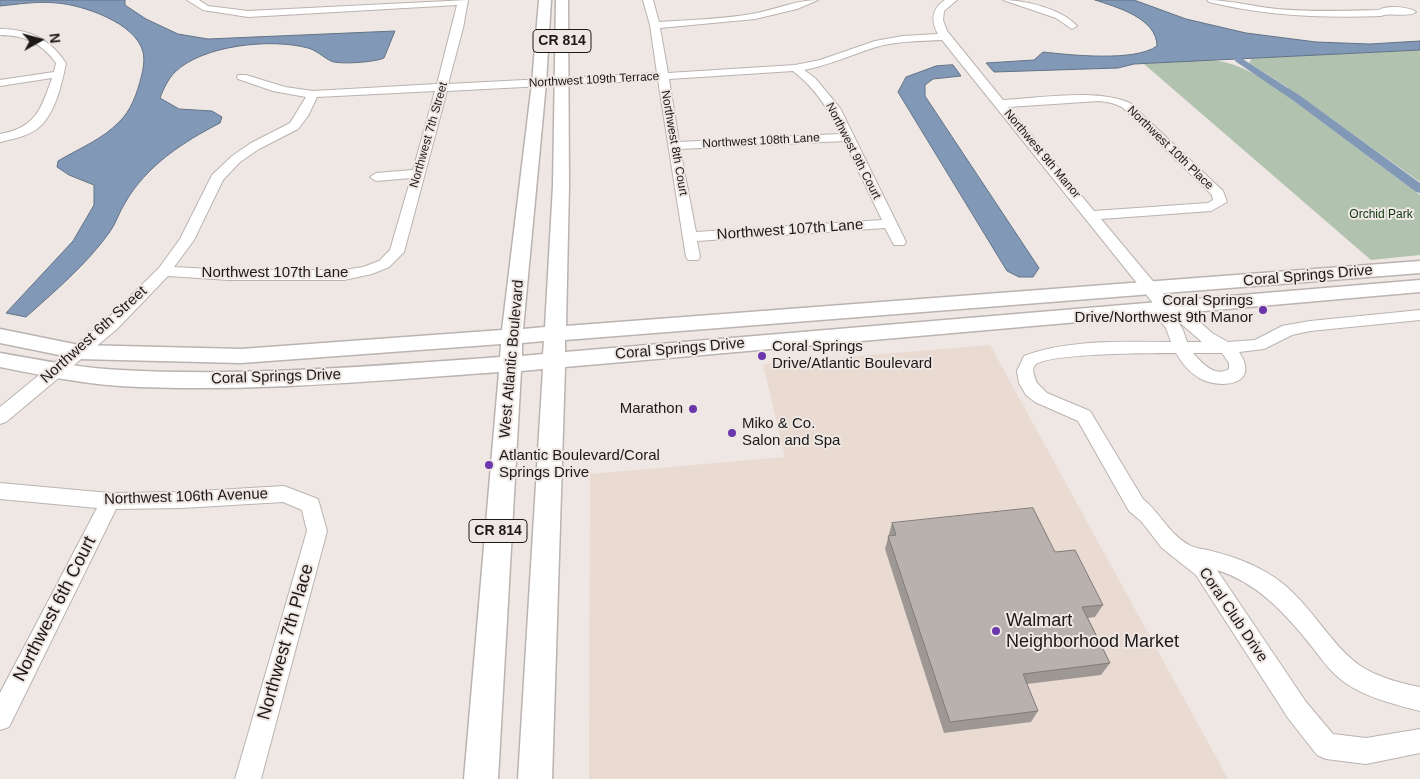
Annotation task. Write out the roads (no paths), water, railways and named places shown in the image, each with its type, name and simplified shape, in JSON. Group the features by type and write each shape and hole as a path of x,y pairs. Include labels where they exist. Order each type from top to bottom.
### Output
{"main road":[{"name":"West Atlantic Boulevard","path":"481,779 512,338 539,83 545,0"},
{"name":"CR 814","path":"535,779 555,334 560,186 562,0"},
{"name":"Coral Springs Drive","path":"0,336 79,352 241,356 512,338 1420,267"},
{"name":"Coral Springs Drive","path":"0,360 55,371 118,378 229,381 308,378 510,364 1420,286"}],"street":[{"path":"192,0 206,8 241,13 273,14 463,1"},
{"name":"Northwest 8th Court","path":"648,0 655,25 673,146 694,256"},
{"path":"655,25 724,21 755,17 781,11 813,0"},
{"name":"Northwest 9th Manor","path":"952,0 939,9 936,16 937,25 944,37 1092,215 1166,308"},
{"path":"1008,0 1059,16 1072,26"},
{"path":"1212,0 1268,12 1296,15 1381,13 1385,10"},
{"name":"Northwest 7th Street","path":"384,264 397,252 442,87 463,1"},
{"path":"1376,3 1385,10 1411,12"},
{"path":"0,32 22,33 46,44 55,52 61,63 56,84 37,123 28,129 0,138"},
{"name":"Northwest 109th Terrace","path":"242,77 284,92 313,94 562,82 796,68 822,63 875,44 903,39 944,37"},
{"name":"Northwest 9th Court","path":"796,68 824,93 834,108 899,242"},
{"path":"0,83 59,74"},
{"name":"Northwest 6th Street","path":"0,417 111,325 164,271 190,234 217,178 236,159 249,150 294,126 302,116 313,94"},
{"name":"Northwest 10th Place","path":"1001,104 1099,98 1114,100 1126,105 1218,194 1220,202 1211,207 1092,215"},
{"name":"Northwest 108th Lane","path":"673,146 848,137"},
{"path":"376,177 417,174"},
{"name":"Northwest 107th Lane","path":"691,237 890,224"},
{"name":"Northwest 107th Lane","path":"164,271 238,275 344,275 367,272 384,264"},
{"path":"1166,308 1184,318 1206,337 1227,348 1237,363 1238,372 1232,378 1219,379 1208,376 1190,362 1181,348 1175,329 1161,313 1166,308"},
{"name":"Coral Club Drive","path":"1420,316 1310,326 1288,330 1258,345 1227,348 1059,353 1037,356 1029,362 1024,370 1033,393 1084,416 1136,505 1148,515 1170,542 1204,569 1297,710 1326,746 1366,751 1420,741"},
{"name":"Northwest 106th Avenue","path":"0,491 110,501 182,500 284,494 311,505"},
{"name":"Northwest 6th Court","path":"0,718 110,501"},
{"name":"Northwest 7th Place","path":"248,779 317,531 311,505"},
{"path":"1186,554 1219,561 1253,575 1277,592 1348,670 1378,687 1420,699"}],"water":[{"path":"0,0 125,0 125,5 146,19 178,34 208,39 395,31 384,58 373,61 335,62 308,48 293,45 257,44 238,46 202,55 175,72 168,81 160,98 179,109 212,111 222,117 220,123 192,138 155,166 134,190 100,245 70,277 26,317 6,313 73,241 94,205 94,185 69,175 57,167 58,161 98,139 123,118 138,90 144,55 138,42 130,32 120,24 94,12 68,4 50,2 0,6"},
{"path":"1095,0 1134,0 1186,19 1246,33 1316,42 1370,44 1420,41 1420,50 1134,64 1118,68 994,72 986,63 1034,60 1043,52 1085,56 1118,56 1147,51 1157,46 1155,36 1143,21 1124,10"},
{"path":"953,65 961,76 933,79 925,85 925,96 1039,268 1033,277 1019,277 1007,271 898,92 906,77 936,66"}],"waterway":[{"path":"1238,59 1295,97 1420,189"}],"place":[{"name":"Coral Springs Drive/Northwest 9th Manor","path":"1263,310"},
{"name":"Coral Springs Drive/Atlantic Boulevard","path":"762,356"},
{"name":"Marathon","path":"693,409"},
{"name":"Miko & Co. Salon and Spa","path":"732,433"},
{"name":"Atlantic Boulevard/Coral Springs Drive","path":"489,465"},
{"name":"Walmart Neighborhood Market","path":"996,631"}],"park label":[{"name":"Orchid Park","path":"1381,215"}]}
